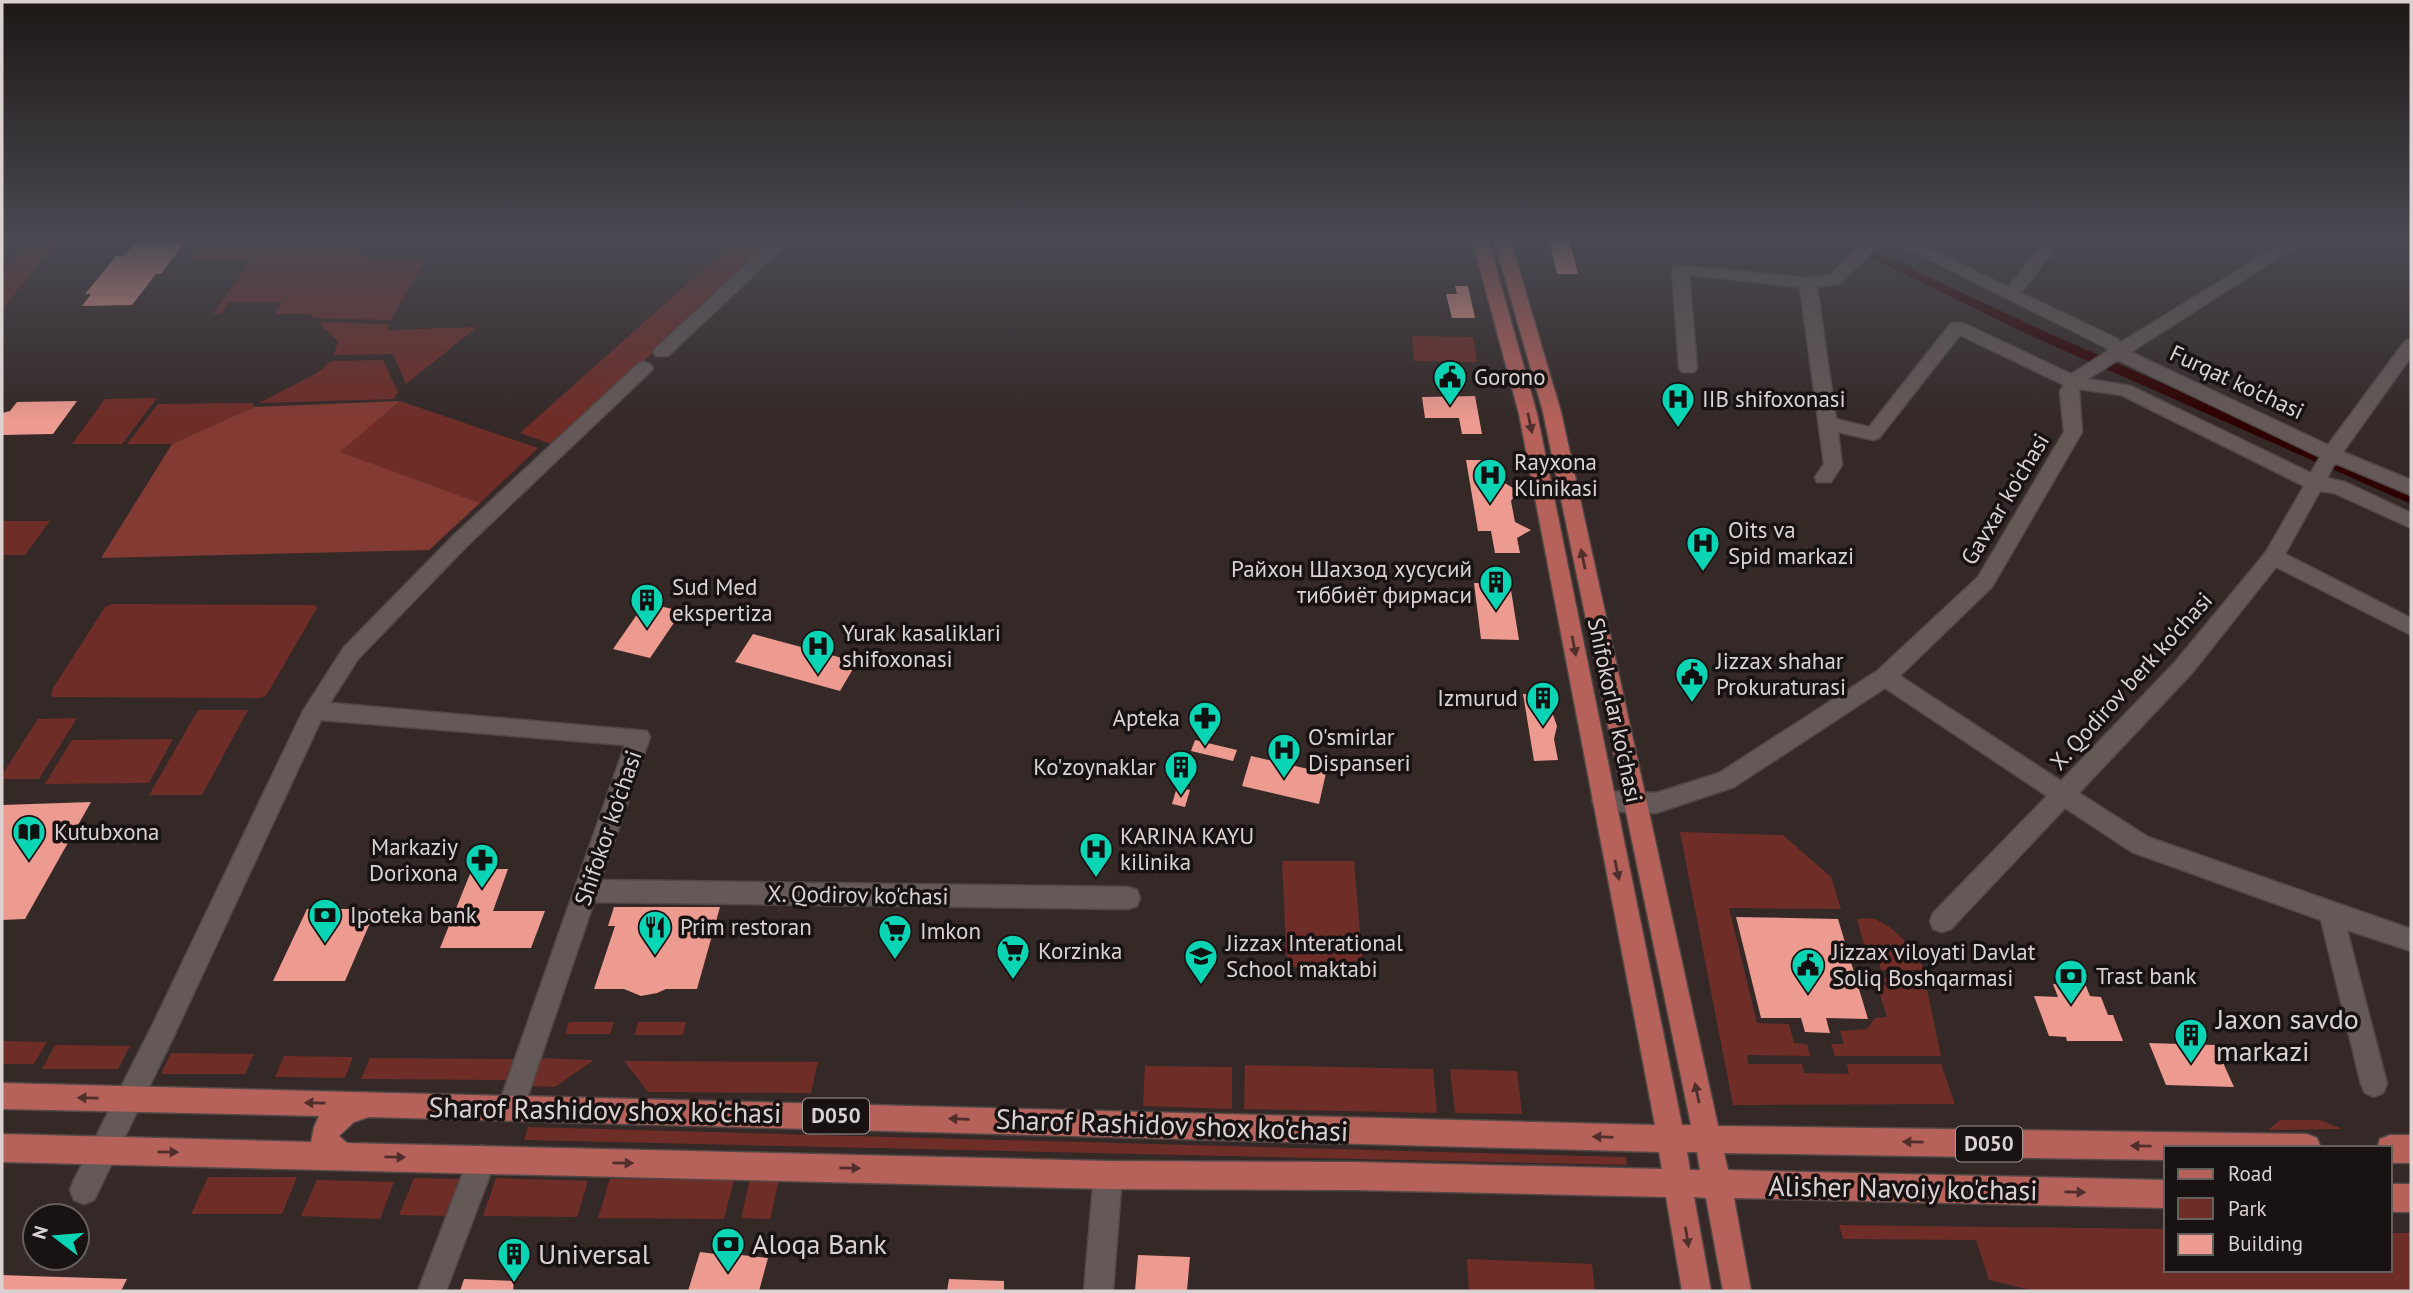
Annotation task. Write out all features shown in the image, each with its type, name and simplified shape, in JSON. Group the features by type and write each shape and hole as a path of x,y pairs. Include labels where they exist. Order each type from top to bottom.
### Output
{"main road":[{"name":"Shifokorlar ko'chasi","path":"1497,299 1528,414 1671,1138 1696,1291"},
{"name":"Shifokorlar ko'chasi","path":"1519,299 1552,412 1717,1184 1737,1291"},
{"name":"Sharof Rashidov shox ko'chasi","path":"2,1096 1671,1138"},
{"path":"341,1156 325,1142 327,1128 348,1110 375,1104"},
{"name":"Alisher Navoiy ko'chasi","path":"1671,1138 2187,1146"},
{"name":"Sharof Rashidov shox ko'chasi","path":"2,1148 1108,1175 1353,1176 1640,1183"},
{"path":"2392,1149 2411,1149"},
{"name":"Alisher Navoiy ko'chasi","path":"1640,1183 2164,1194"},
{"path":"2392,1198 2411,1198"}],"street":[{"path":"662,352 719,299"},
{"path":"1682,299 1688,368"},
{"path":"1810,299 1833,465 1824,477"},
{"name":"Furqat ko'chasi","path":"2022,299 2112,343 2117,352 2331,454 2411,488"},
{"path":"2081,377 2202,299"},
{"path":"1829,424 1873,434 1957,327 2081,377 2125,390 2315,483 2338,487 2411,521"},
{"name":"X. Qodirov berk ko'chasi","path":"1942,921 2184,667 2273,557 2331,454 2411,345"},
{"path":"84,1190 314,711 351,653 460,541 644,368"},
{"name":"Gavxar ko'chasi","path":"1603,802 1656,803 1726,780 1885,677 1985,582 2073,432 2069,391 2081,377"},
{"path":"2273,557 2411,627"},
{"path":"1885,677 2140,845 2411,940"},
{"name":"Shifokor ko'chasi","path":"314,711 639,737 511,1107"},
{"name":"X. Qodirov ko'chasi","path":"587,891 1128,898"},
{"path":"2330,913 2374,1084"},
{"path":"432,1291 482,1159"},
{"path":"1098,1291 1108,1175"}],"green space":[{"path":"2,299 10,299 2,309"},
{"path":"223,299 403,299 391,320 275,314 282,302 229,302 221,314 213,314"},
{"path":"670,299 710,299 554,445 520,433"},
{"path":"318,322 389,324 386,330 477,327 406,384 393,354 334,355 338,341"},
{"path":"1412,336 1473,337 1477,362 1414,361"},
{"path":"383,360 398,392 394,399 259,403 317,373 331,361"},
{"path":"157,398 122,444 72,444 105,399"},
{"path":"400,401 538,448 480,503 339,452"},
{"path":"253,403 254,407 172,444 127,444 158,404"},
{"path":"2,521 50,521 25,555 2,555"},
{"path":"112,604 315,605 317,608 266,696 53,697 53,688 105,607"},
{"path":"198,710 248,710 202,795 149,795"},
{"path":"77,718 39,779 2,779 38,719"},
{"path":"173,739 149,783 45,784 72,740"},
{"path":"1680,832 1783,835 1831,877 1841,909 1729,908 1757,1023 1789,1024 1794,1043 1807,1044 1810,1056 1747,1055 1748,1064 1802,1064 1804,1073 1849,1074 1847,1064 1941,1064 1955,1104 1733,1105"},
{"path":"1282,861 1354,861 1363,967 1287,967"},
{"path":"1857,919 1874,919 1896,932 1910,947 1924,970 1881,970 1879,962 1869,962"},
{"path":"1884,978 1925,979 1941,1056 1835,1056 1831,1044 1844,1044 1840,1031 1867,1029 1875,1018 1887,1017 1877,985 1886,985"},
{"path":"569,1022 614,1022 610,1034 565,1034"},
{"path":"638,1022 686,1022 683,1035 635,1035"},
{"path":"2,1041 47,1042 34,1064 2,1064"},
{"path":"55,1045 130,1046 118,1069 42,1069"},
{"path":"171,1053 254,1054 245,1074 161,1074"},
{"path":"284,1056 353,1057 345,1078 275,1077"},
{"path":"370,1058 514,1059 507,1080 361,1079"},
{"path":"539,1058 594,1060 555,1087 529,1086"},
{"path":"624,1061 818,1062 811,1093 648,1092"},
{"path":"1245,1065 1433,1069 1437,1113 1244,1109"},
{"path":"1145,1066 1232,1067 1232,1109 1143,1106"},
{"path":"1450,1069 1517,1071 1522,1114 1455,1113"},
{"path":"2280,1120 2320,1120 2342,1129 2268,1130"},
{"path":"528,1127 1626,1157 1627,1165 524,1140"},
{"path":"208,1177 297,1177 282,1214 191,1214"},
{"path":"414,1178 465,1179 451,1216 399,1215"},
{"path":"496,1178 588,1181 577,1217 483,1216"},
{"path":"610,1179 734,1180 724,1219 598,1218"},
{"path":"750,1179 779,1180 770,1219 741,1218"},
{"path":"317,1180 394,1182 380,1219 301,1216"},
{"path":"1839,1225 2164,1229 2164,1272 2392,1272 2392,1233 2411,1233 2411,1291 2035,1291 1989,1280 1976,1240 1843,1239"},
{"path":"1467,1259 1592,1264 1595,1291 1469,1291"}],"shaded area":[{"path":"400,401 340,452 480,503 429,550 101,558 172,444 254,407"}],"building":[{"path":"87,299 136,299 132,305 82,306"},
{"path":"1447,299 1471,299 1475,318 1452,318"},
{"name":"Gorono","path":"1475,396 1482,434 1462,434 1459,418 1425,418 1422,397"},
{"path":"77,401 53,434 2,435 2,413 10,411 17,402"},
{"name":"Rayxona Klinikasi","path":"1466,460 1499,460 1503,482 1518,491 1511,501 1515,522 1531,530 1517,538 1520,553 1495,553 1491,531 1478,531"},
{"name":"Райхон Шахзод хусусий тиббиёт фирмаси","path":"1474,583 1510,584 1519,640 1481,639"},
{"name":"Sud Med ekspertiza","path":"645,603 682,611 650,658 613,649"},
{"name":"Yurak kasaliklari shifoxonasi","path":"753,634 857,662 840,691 735,662"},
{"name":"Izmurud","path":"1523,694 1546,695 1557,726 1554,739 1558,760 1534,761"},
{"path":"1195,740 1237,750 1233,761 1191,751"},
{"name":"O'smirlar Dispanseri","path":"1251,756 1326,773 1319,804 1242,786"},
{"name":"Ko'zoynaklar","path":"1177,787 1190,790 1185,807 1172,804"},
{"name":"Kutubxona","path":"91,802 25,919 2,920 2,805"},
{"name":"Markaziy Dorixona","path":"472,869 508,869 493,911 545,911 531,948 440,948"},
{"name":"Prim restoran","path":"614,907 720,907 697,989 666,989 641,996 624,989 594,989 615,926 608,926"},
{"name":"Ipoteka bank","path":"307,909 376,909 345,981 273,981"},
{"name":"Jizzax viloyati Davlat Soliq Boshqarmasi","path":"1736,917 1838,919 1868,1019 1826,1018 1830,1033 1805,1032 1801,1018 1761,1018"},
{"name":"Trast bank","path":"2053,984 2086,986 2090,996 2101,997 2108,1015 2113,1015 2123,1041 2067,1041 2066,1037 2049,1036 2034,996 2058,997"},
{"name":"Jaxon savdo markazi","path":"2149,1043 2215,1045 2234,1087 2166,1085"},
{"name":"Aloqa Bank","path":"727,1242 744,1244 741,1255 768,1258 759,1291 688,1291 700,1252 724,1255"},
{"path":"1138,1255 1190,1257 1187,1291 1135,1291"},
{"path":"2,1275 127,1279 121,1291 2,1291"},
{"path":"464,1279 514,1281 513,1291 460,1291"},
{"path":"949,1279 1004,1281 1004,1291 947,1291"}],"waterway":[{"path":"1965,299 2411,499"}],"place":[{"name":"Gorono","path":"1450,407"},
{"name":"IIB shifoxonasi","path":"1678,429"},
{"name":"Rayxona Klinikasi","path":"1490,505"},
{"name":"Oits va Spid markazi","path":"1703,573"},
{"name":"Райхон Шахзод хусусий тиббиёт фирмаси","path":"1496,612"},
{"name":"Sud Med ekspertiza","path":"647,630"},
{"name":"Yurak kasaliklari shifoxonasi","path":"818,676"},
{"name":"Jizzax shahar Prokuraturasi","path":"1692,704"},
{"name":"Izmurud","path":"1543,728"},
{"name":"Apteka","path":"1205,748"},
{"name":"O'smirlar Dispanseri","path":"1284,780"},
{"name":"Ko'zoynaklar","path":"1181,797"},
{"name":"Kutubxona","path":"29,862"},
{"name":"KARINA KAYU kilinika","path":"1096,879"},
{"name":"Markaziy Dorixona","path":"482,890"},
{"name":"Ipoteka bank","path":"325,945"},
{"name":"Prim restoran","path":"655,957"},
{"name":"Imkon","path":"895,961"},
{"name":"Korzinka","path":"1013,981"},
{"name":"Jizzax Interational School maktabi","path":"1201,986"},
{"name":"Jizzax viloyati Davlat Soliq Boshqarmasi","path":"1808,995"},
{"name":"Trast bank","path":"2071,1006"},
{"name":"Jaxon savdo markazi","path":"2191,1065"},
{"name":"Aloqa Bank","path":"728,1274"},
{"name":"Universal","path":"514,1284"}]}
